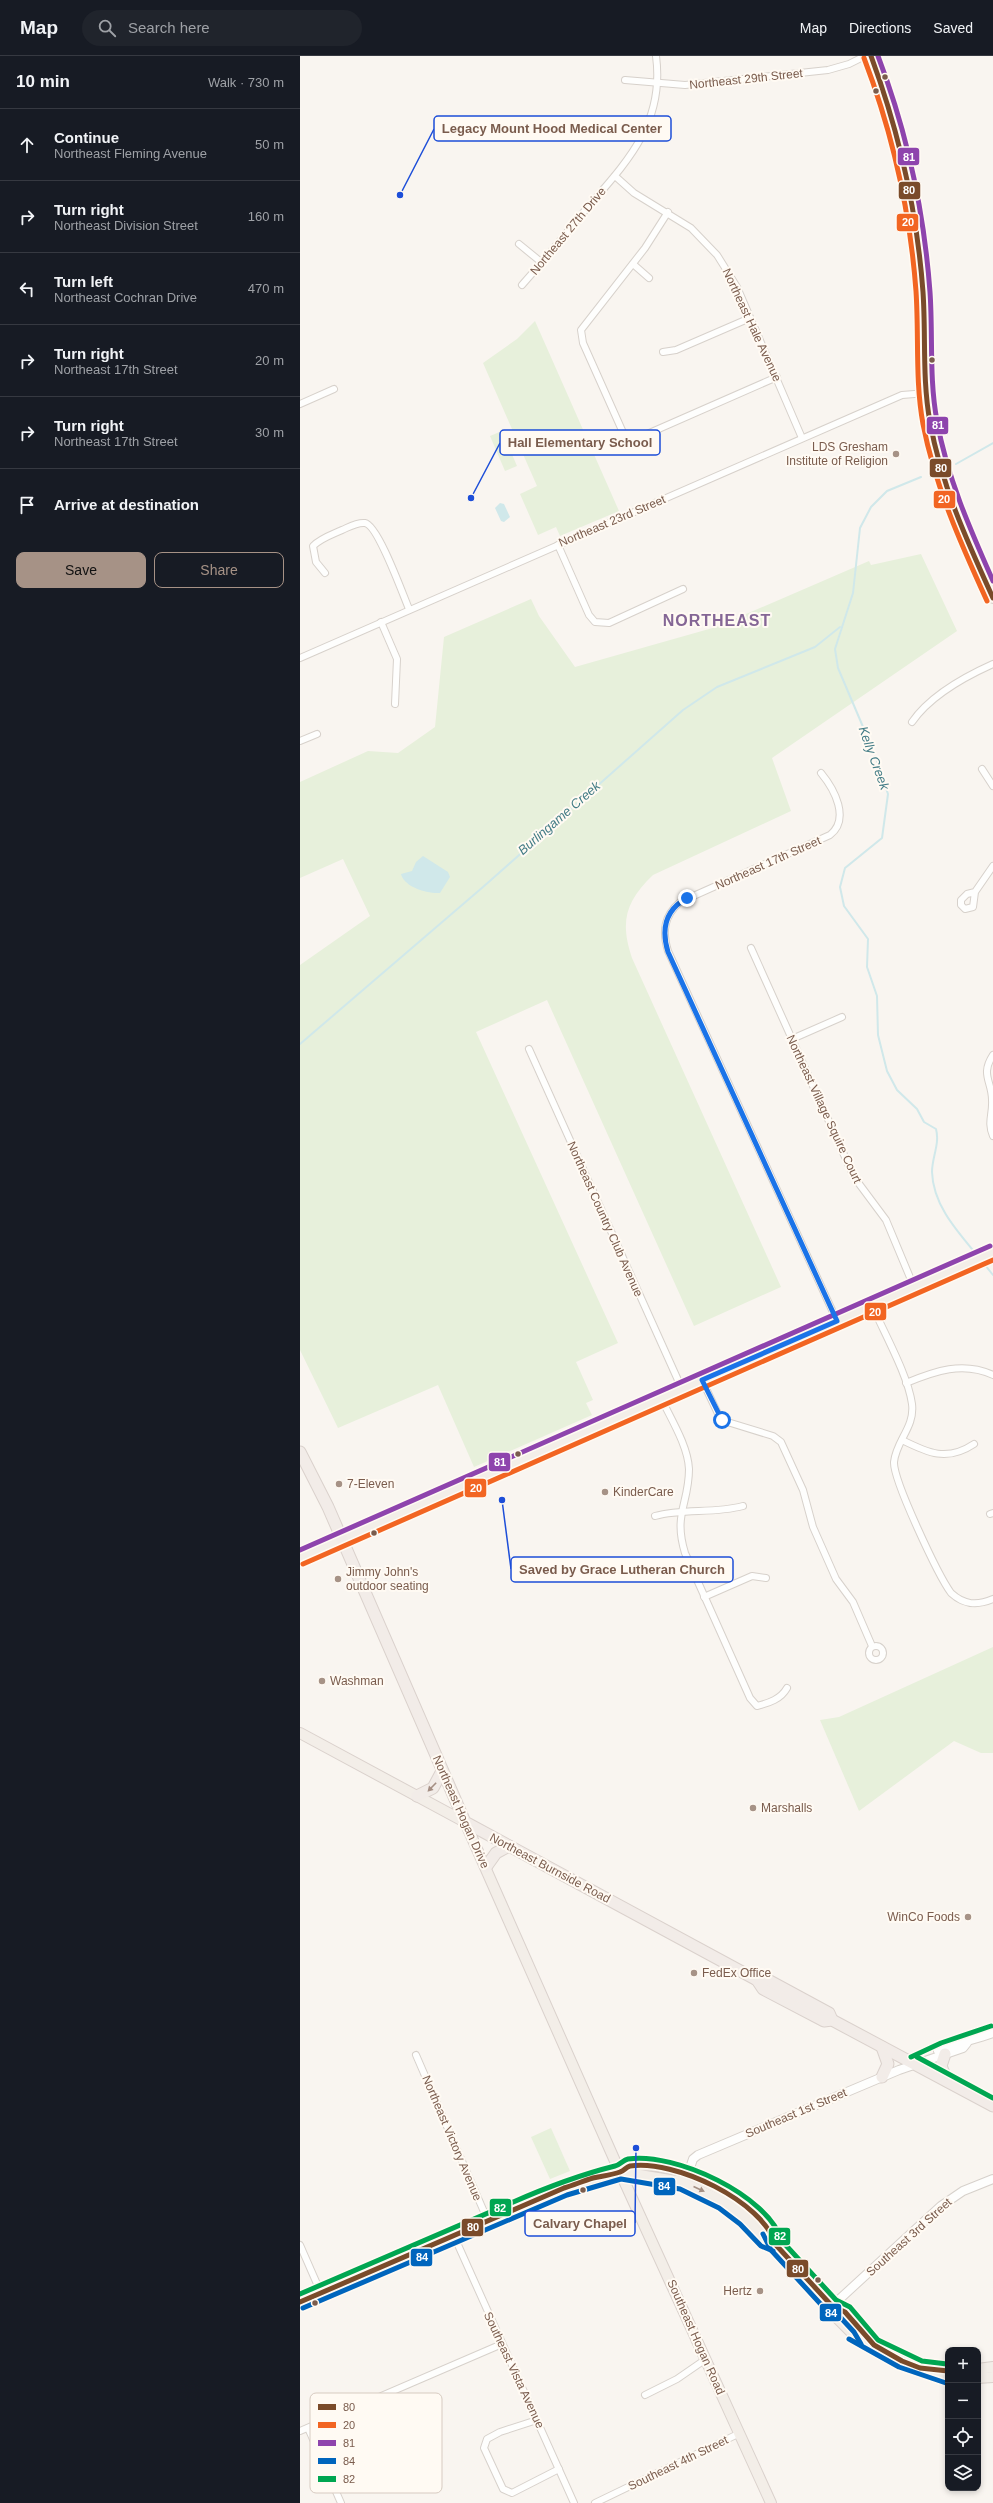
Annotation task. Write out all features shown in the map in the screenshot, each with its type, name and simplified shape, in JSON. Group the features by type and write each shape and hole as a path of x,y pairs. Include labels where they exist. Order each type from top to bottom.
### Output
{"highway":[{"name":"Northeast Hogan Drive","path":"300,1452 318,1485 465,1822"},
{"path":"417,1796 433,1788 442,1771"},
{"name":"Northeast Burnside Road","path":"465,1822 758,1980 768,1980 817,2006 829,2013 832,2020"},
{"path":"486,1867 496,1853 509,1846"},
{"name":"Northeast Burnside Road","path":"758,1980 763,1989 824,2021 832,2020 993,2106"},
{"path":"778,1996 791,1998 811,2009 817,2006"},
{"path":"882,2047 888,2064 882,2077"},
{"path":"945,2054 941,2066 947,2081"}],"main road":[{"path":"871,56 896,133 915,220 923,293 927,393 932,434 946,488 993,598"},
{"path":"300,1558 341,1538 993,1252"},
{"name":"Northeast Burnside Road","path":"300,1733 465,1822"},
{"name":"Northeast Hogan Drive","path":"465,1822 621,2172"},
{"path":"621,2172 629,2166 646,2166 688,2174 717,2192 766,2241 776,2245 832,2306 845,2312 860,2328 867,2340 902,2361 945,2373"},
{"path":"300,2302 580,2182 621,2172 682,2182 717,2192"},
{"name":"Southeast Hogan Road","path":"621,2172 771,2503"},
{"path":"981,2369 993,2367"},
{"path":"981,2378 993,2377"}],"street":[{"path":"615,176 642,139 652,112 657,82 656,56"},
{"name":"Northeast 29th Street","path":"625,80 698,84 828,70 848,64 865,56"},
{"name":"Northeast Hale Avenue","path":"615,176 634,194 668,212 696,232 721,260 737,287 802,438"},
{"name":"Northeast 27th Drive","path":"522,285 615,176"},
{"path":"668,212 633,264 581,330 583,343 619,427 628,439 638,438 777,377"},
{"path":"519,244 541,262"},
{"path":"633,264 649,278"},
{"path":"663,352 676,350 750,318"},
{"path":"300,404 334,389"},
{"name":"Northeast 23rd Street","path":"300,658 409,609 902,395 927,393"},
{"path":"325,573 316,562 313,546 331,535 356,524 366,523 372,526 379,538 409,609"},
{"path":"558,545 589,615 595,622 609,623 683,588"},
{"path":"381,622 397,659 395,704"},
{"path":"912,722 921,709 968,676 993,664"},
{"path":"300,742 317,734"},
{"path":"982,769 993,786"},
{"name":"Northeast 17th Street","path":"821,773 830,784 840,815 837,829 830,836 680,902 666,919 665,941 837,1321"},
{"path":"975,892 993,866"},
{"name":"Northeast Village Squire Court","path":"751,948 854,1177 886,1220 914,1287"},
{"path":"792,1039 842,1017"},
{"name":"Northeast Country Club Avenue","path":"529,1049 682,1389"},
{"path":"993,1055 986,1073 992,1104 989,1122 993,1136"},
{"path":"872,1305 906,1383 912,1406 912,1418 894,1460 898,1481 947,1587 956,1598 968,1603 981,1603 993,1599"},
{"path":"906,1383 940,1370 955,1368 980,1370 993,1375"},
{"path":"702,1380 722,1420 773,1436 781,1442 803,1490 810,1521 836,1579 853,1602 872,1646"},
{"path":"661,1398 685,1451 689,1467 688,1488 681,1511 680,1537 704,1597 750,1698 757,1706 766,1704 780,1697 787,1688"},
{"path":"902,1440 920,1449 950,1455 962,1452 974,1444"},
{"path":"655,1516 681,1511 717,1512 742,1506"},
{"path":"704,1597 752,1576 766,1578"},
{"path":"966,1611 968,1603"},
{"name":"Southeast 1st Street","path":"688,2174 693,2159 698,2155 958,2043 967,2043 993,2032"},
{"name":"Southeast 1st Street","path":"914,2063 963,2048 967,2043"},
{"name":"Northeast Victory Avenue","path":"416,2055 488,2221"},
{"name":"Southeast 3rd Street","path":"832,2306 942,2206 963,2192 993,2179"},
{"name":"Southeast Vista Avenue","path":"454,2236 574,2503"},
{"path":"300,2245 321,2293"},
{"path":"388,2393 502,2344"},
{"path":"645,2396 677,2379 706,2359"},
{"path":"537,2420 500,2432 487,2439 484,2448 491,2465 503,2489 512,2493 559,2469"},
{"path":"300,2431 308,2428 310,2433"},
{"name":"Southeast 4th Street","path":"596,2503 740,2433"},
{"path":"337,2493 341,2503"}],"green space":[{"path":"535,321 619,511 560,536 556,527 538,535 520,494 537,486 483,363 517,339"},
{"path":"502,431 517,466 505,471 490,436"},
{"path":"921,554 957,631 772,758 791,811 653,875 636,894 631,904 626,923 626,934 632,958 781,1287 694,1326 547,1000 476,1032 618,1343 576,1362 593,1400 586,1403 592,1415 474,1467 438,1385 338,1428 300,1350 300,965 370,916 343,859 300,878 300,782 368,751 398,753 435,727 444,637 531,599 539,616 575,667 716,627 869,561 871,565"},
{"path":"993,1647 993,1753 981,1753 954,1741 859,1811 820,1720 839,1717"},
{"path":"551,2128 570,2171 550,2179 531,2137"}],"water":[{"path":"500,503 504,504 510,517 504,522 501,521 495,508"},
{"path":"423,856 448,872 450,877 440,893 417,889 403,879 401,874 412,871 416,862"}],"waterway":[{"name":"Kelly Creek","path":"956,464 993,443"},
{"name":"Kelly Creek","path":"921,477 887,491 871,507 860,528 853,593 835,649 838,668 875,755 888,794 882,838 845,868 840,887 844,906 868,939 867,967 877,996 878,1035 887,1071 897,1090 917,1109 924,1122 936,1129 937,1140 932,1172 933,1184 941,1206 947,1217 977,1255"},
{"name":"Burlingame Creek","path":"300,1044 483,887 683,710 717,687 815,647 840,627"},
{"name":"Kelly Creek","path":"981,1260 993,1275"}],"transit line":[{"name":"80","path":"871,56 898,143 916,232 923,292 926,390 930,422 935,445 956,512 993,598"},
{"name":"81","path":"878,56 898,114 919,202 930,292 933,389 941,442 960,502 993,581"},
{"name":"20","path":"864,58 884,115 905,202 916,291 919,391 923,424 928,447 934,470 950,514 987,601"},
{"name":"81","path":"300,1550 990,1246"},
{"name":"20","path":"303,1564 993,1260"},
{"name":"82","path":"911,2057 941,2043 991,2026"},
{"name":"82","path":"917,2057 993,2098"},
{"name":"82","path":"300,2294 549,2187 588,2173 617,2165 628,2159 648,2159 670,2162 694,2170 717,2180 740,2193 759,2208 773,2224 782,2241 836,2300 850,2307 878,2340 922,2361 945,2364"},
{"name":"80","path":"300,2302 564,2188 593,2178 617,2173 630,2166 648,2166 670,2169 692,2176 715,2186 736,2199 754,2213 768,2229 776,2245 832,2306 845,2312 874,2345 902,2361 920,2368 945,2371"},
{"name":"84","path":"303,2308 567,2195 621,2179 680,2189 719,2208 740,2224 761,2246 773,2251"},
{"name":"84","path":"763,2234 771,2250 827,2311 841,2318 854,2332 861,2344"},
{"name":"84","path":"849,2339 899,2367 945,2383"}],"place":[{"name":"Legacy Mount Hood Medical Center","path":"400,195"},
{"name":"LDS Gresham Institute of Religion","path":"896,454"},
{"name":"Hall Elementary School","path":"471,498"},
{"name":"7-Eleven","path":"339,1484"},
{"name":"KinderCare","path":"605,1492"},
{"name":"Saved by Grace Lutheran Church","path":"502,1500"},
{"name":"Jimmy John's outdoor seating","path":"338,1579"},
{"name":"Washman","path":"322,1681"},
{"name":"Marshalls","path":"753,1808"},
{"name":"WinCo Foods","path":"968,1917"},
{"name":"FedEx Office","path":"694,1973"},
{"name":"Calvary Chapel","path":"636,2148"},
{"name":"Hertz","path":"760,2291"}],"district":[{"name":"NORTHEAST","path":"717,620"}],"route":[{"path":"687,898 680,902 670,912 666,919 664,934 668,952 837,1321 702,1380 716,1413 722,1420"}]}
